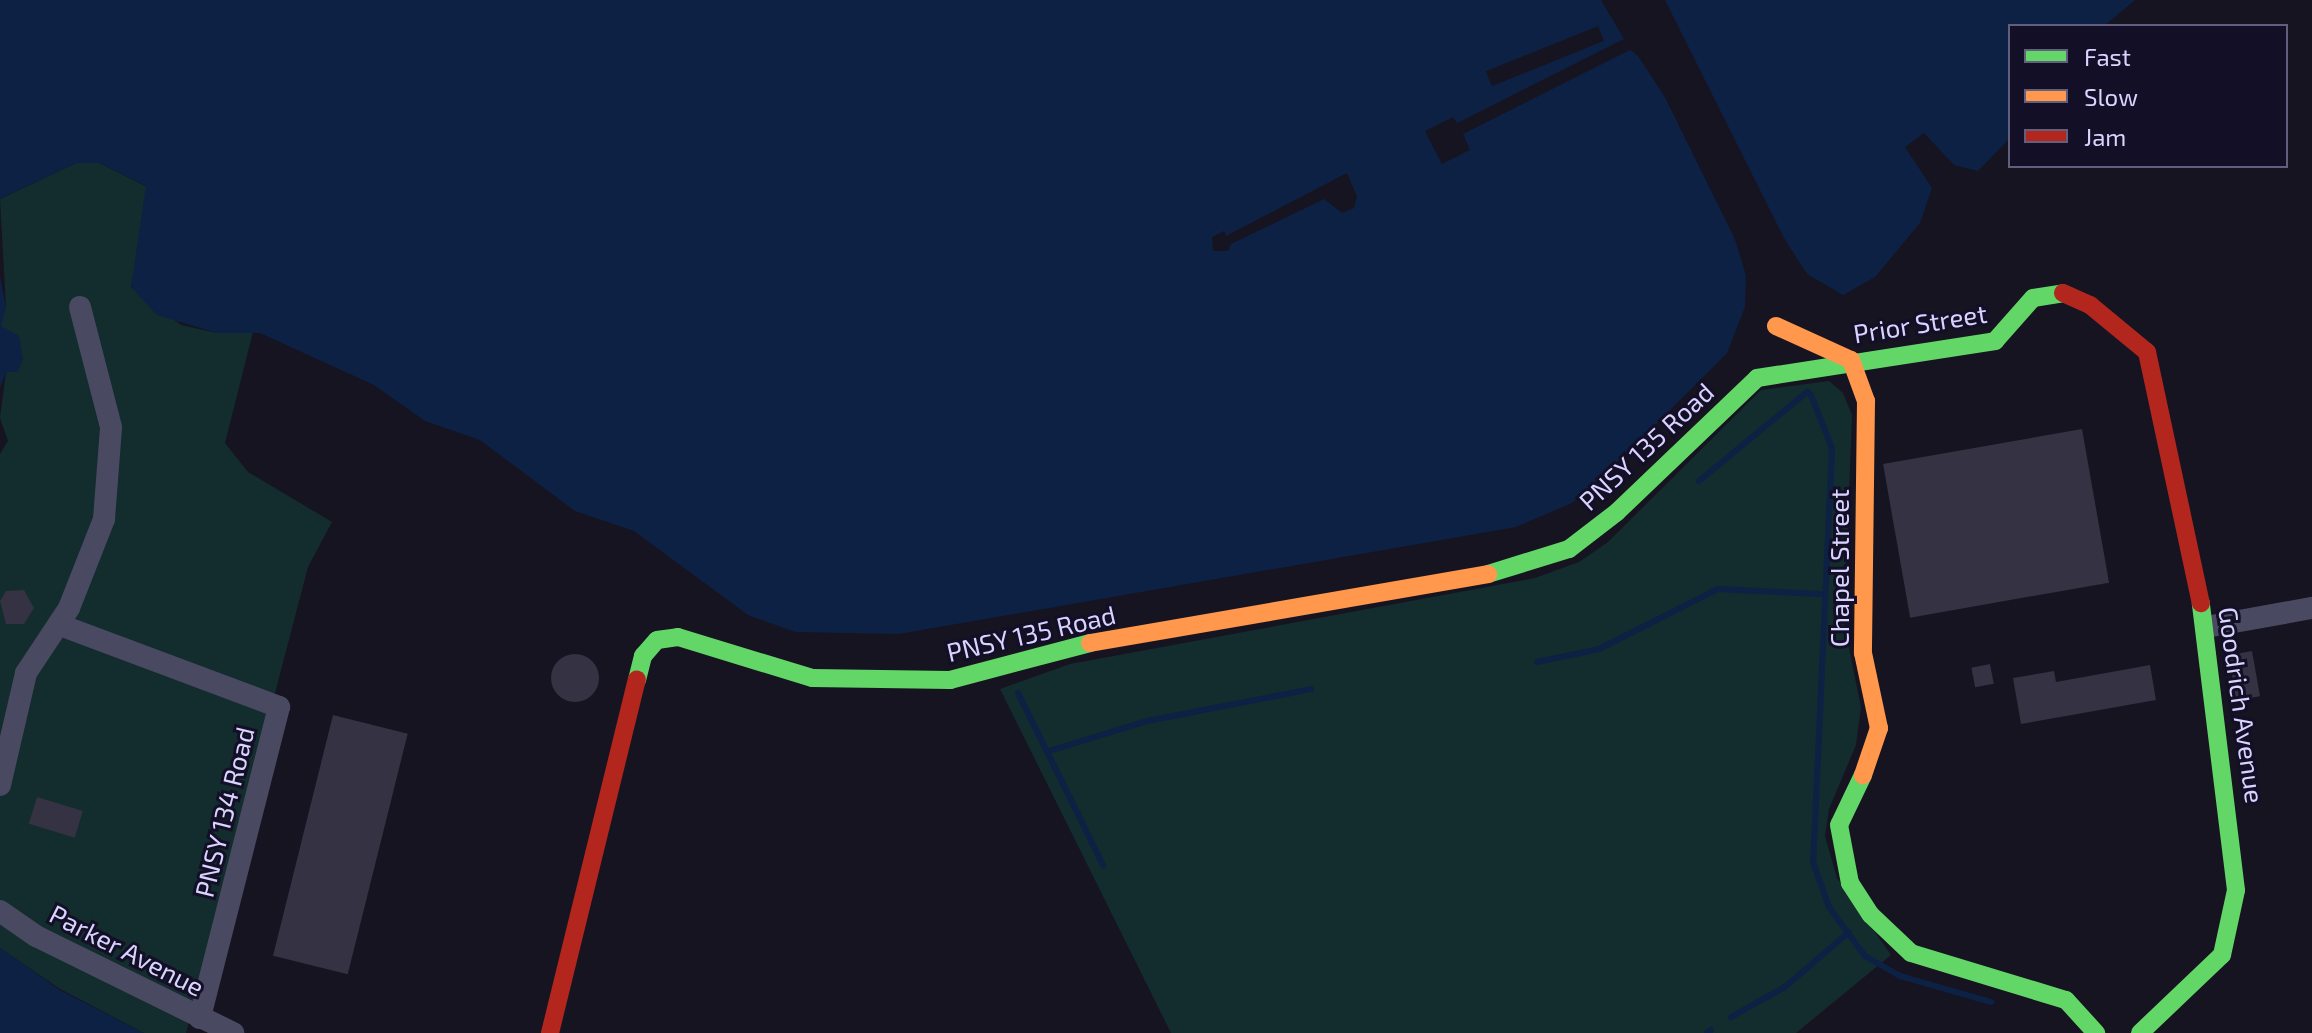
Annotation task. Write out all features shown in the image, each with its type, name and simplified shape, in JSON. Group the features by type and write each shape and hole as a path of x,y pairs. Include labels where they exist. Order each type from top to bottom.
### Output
{"street":[{"name":"Prior Street","path":"1757,378 1851,360 1995,341 2033,298 2057,290 2090,305 2147,352"},
{"path":"0,785 26,673 60,625 95,547 112,460 102,373 80,307"},
{"path":"1776,326 1851,360"},
{"name":"Goodrich Avenue","path":"2140,1033 2209,972 2222,955 2234,918 2231,815 2206,627 2147,352"},
{"name":"Chapel Street","path":"1851,360 1866,401 1863,653 1879,728 1871,760 1839,825 1850,883 1871,915 1911,953 2066,1000 2096,1033"},
{"name":"PNSY 135 Road","path":"550,1033 643,656 657,640 678,637 812,678 950,680 1067,647 1479,577 1569,549 1617,512 1757,378"},
{"path":"2206,627 2312,608"},
{"name":"PNSY 134 Road","path":"60,625 279,707 200,1018"},
{"name":"Parker Avenue","path":"0,911 36,936 233,1033"}],"green space":[{"path":"76,163 99,163 149,188 131,287 181,325 217,333 253,332 225,443 248,472 332,522 308,567 186,1033 144,1033 60,989 0,948 0,454 8,441 0,418 6,372 0,320 6,307 0,199"},
{"path":"1829,381 1843,393 1852,415 1844,624 1861,707 1856,745 1829,809 1825,836 1837,878 1891,955 1796,1033 1171,1033 1000,689 1070,664 1535,578 1579,562 1608,542 1761,390"}],"water":[{"path":"0,0 1601,0 1665,97 1735,239 1746,274 1745,307 1727,353 1624,456 1572,503 1516,527 899,634 795,632 748,615 634,531 575,511 480,440 425,421 374,385 260,333 217,333 157,315 131,287 146,186 99,163 76,163 0,199"},
{"path":"1665,0 2135,0 2106,24 2008,24 2008,140 1978,171 1954,165 1924,133 1905,147 1932,188 1920,223 1875,277 1843,295 1807,274 1793,256"},
{"path":"0,276 6,307 1,326 19,336 23,359 18,372 6,372 0,388"},
{"path":"0,948 60,990 144,1033 0,1033"}],"pier":[{"path":"1601,0 1644,60 1630,50 1463,134 1470,150 1442,164 1425,131 1453,117 1457,123 1624,39"},
{"path":"1661,0 1768,213 1807,274 1796,270 1764,214"},
{"path":"1598,26 1604,41 1492,86 1486,71"},
{"path":"1644,60 1669,95 1739,238 1750,289 1735,239"},
{"path":"1347,173 1357,196 1354,208 1342,213 1324,199 1231,244 1228,251 1213,251 1212,237 1224,231 1226,236"}],"building":[{"path":"2082,429 2109,583 1910,618 1883,464"},
{"path":"24,590 34,608 24,624 6,624 0,601 6,591"},
{"path":"2252,651 2260,696 2236,700 2228,655"},
{"path":"575,654 592,661 599,678 592,695 575,702 558,695 551,678 558,661"},
{"path":"1990,664 1994,684 1975,687 1971,668"},
{"path":"2150,665 2156,700 2021,724 2013,678 2054,671 2056,682"},
{"path":"333,715 408,734 348,974 273,956"},
{"path":"37,797 83,811 75,838 29,824"}],"waterway":[{"path":"1699,481 1807,392 1811,395 1832,448 1813,862 1829,907 1865,956 1900,976 1991,1002"},
{"path":"1537,662 1599,649 1718,589 1821,594"},
{"path":"1049,751 1147,721 1311,689"},
{"path":"1018,693 1103,865"},
{"path":"1731,1017 1785,987 1849,932"},
{"path":"1707,1033 1711,1030"}],"traffic: fast":[{"path":"1488,574 1569,549 1617,512 1757,378 1995,341 2033,298 2063,293"},
{"path":"2140,1033 2222,955 2236,890 2201,603"},
{"path":"637,680 643,656 657,640 678,637 812,678 950,680 1090,643"},
{"path":"1863,775 1839,825 1850,883 1871,915 1911,953 2066,1000 2096,1033"}],"traffic: slow":[{"path":"1776,326 1851,360 1866,401 1863,653 1879,728 1863,775"},
{"path":"1090,643 1488,574"}],"traffic: jam":[{"path":"2063,293 2090,305 2147,352 2201,603"},
{"path":"550,1033 637,680"}]}
